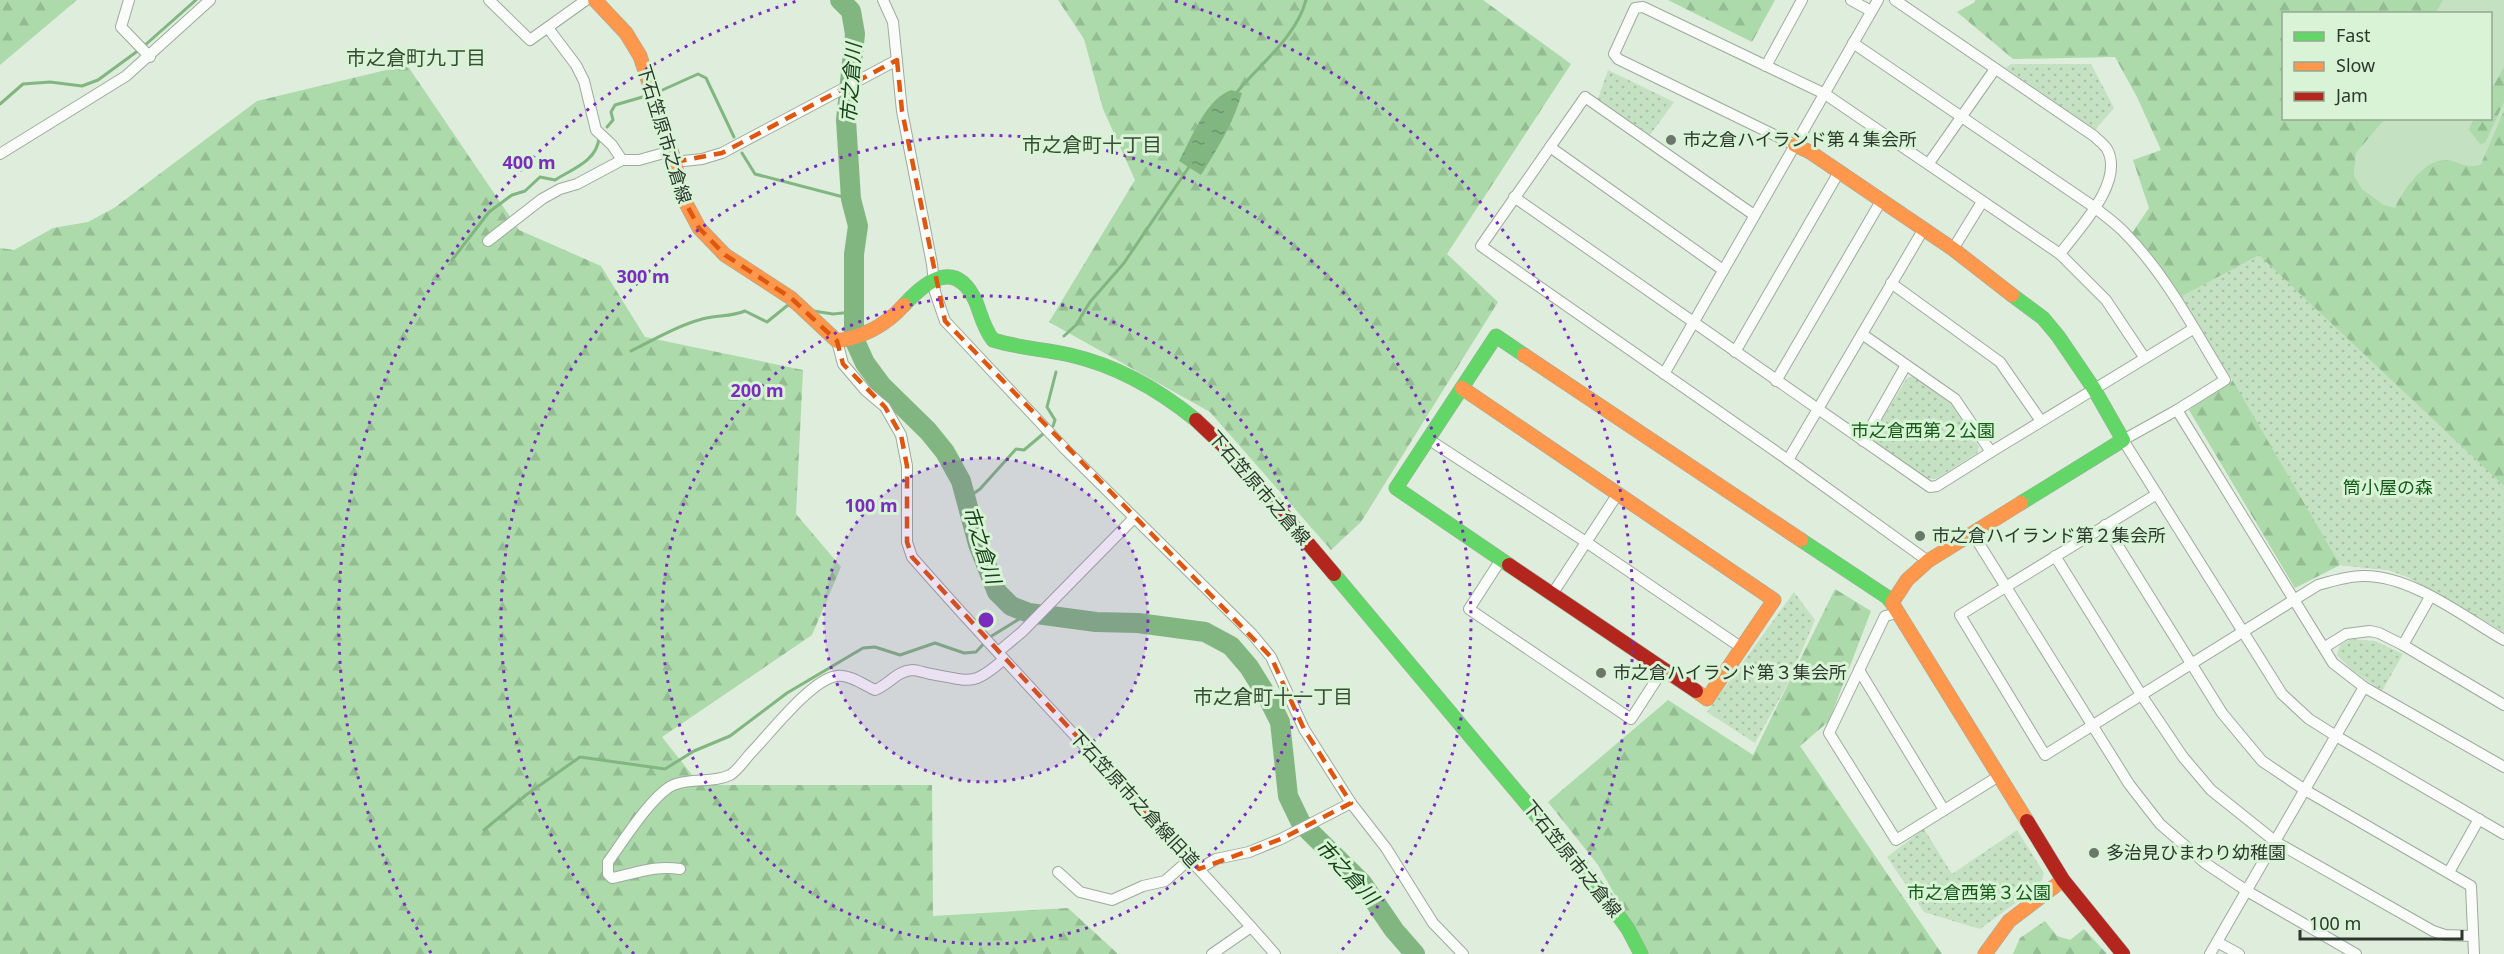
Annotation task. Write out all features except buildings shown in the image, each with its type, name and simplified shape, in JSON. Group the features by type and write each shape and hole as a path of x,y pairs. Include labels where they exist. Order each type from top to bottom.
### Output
{"street":[{"path":"129,0 121,27 150,57"},
{"path":"0,154 107,89 150,57 210,0"},
{"path":"489,0 530,40 586,0"},
{"name":"下石笠原市之倉線","path":"595,0 626,33 637,50 673,157 680,192 699,228 725,255 796,302 841,341"},
{"path":"883,0 893,22 902,111 933,279 945,321 1133,519 1252,634 1271,657 1304,729 1351,803 1386,848 1433,923 1463,954"},
{"path":"1766,66 1802,0"},
{"path":"1851,0 1871,11"},
{"path":"1664,374 1878,0"},
{"path":"1896,0 2094,136 2107,149 2112,165 2108,188 2060,254"},
{"path":"2144,357 2106,300 2060,254 1929,164 1825,94 1643,6 1635,8 1614,54 1626,64 1795,145 1953,249 2043,318 2094,389 2123,441 2282,694 2309,719 2504,834"},
{"path":"548,28 576,65 584,81 596,130 606,137 622,160"},
{"path":"1853,43 2094,207 2122,231 2158,274 2225,380 1928,561 1907,580 1895,608 1886,616 1829,733 1896,840 1999,776"},
{"path":"488,241 542,199 560,189 577,184 622,160 722,153 897,60"},
{"path":"1929,164 1995,69"},
{"path":"1754,215 1585,97 1481,246 1788,460 1928,561"},
{"path":"1550,147 1723,270"},
{"path":"1735,352 1839,172"},
{"path":"1514,197 1930,487 1937,486 2193,328"},
{"path":"1776,381 1881,201"},
{"path":"1953,249 1982,202"},
{"path":"1788,460 1923,230"},
{"name":"下石笠原市之倉線","path":"933,279 945,276 958,280 968,288 977,303 989,336 993,340 1071,356 1108,367 1140,381 1175,401 1206,427 1236,457 1605,897 1628,929 1641,954"},
{"path":"933,279 913,292 895,315 874,330 841,341 843,364 866,391 885,407 901,435 907,466 907,542 912,557 981,636 998,652"},
{"path":"1891,283 2000,362 2041,421"},
{"path":"1862,334 1955,399 1990,452"},
{"path":"1462,388 1774,600 1707,699 1553,593 1500,561 1396,488 1496,336 1887,597 2063,880 2123,954"},
{"path":"1863,441 1906,365"},
{"path":"2177,410 2333,663 2364,687 2504,767"},
{"path":"1428,439 1586,542 1742,648"},
{"path":"2157,494 1960,615 2045,755 2092,728 2318,585 2338,579 2362,576 2384,577 2430,597 2504,640"},
{"path":"1553,593 1617,495"},
{"path":"680,869 663,866 612,878 608,874 608,862 659,795 673,785 731,775 800,699 828,679 846,676 875,690 884,687 894,676 912,670 975,681 986,675 998,652 1022,632 1133,519"},
{"path":"2105,525 2222,713 2262,761 2306,790 2470,886 2474,954"},
{"path":"1973,534 2092,728 2129,784 2160,824 2205,863 2247,891 2356,954"},
{"path":"2055,556 2142,696 2183,757 2211,790 2243,818 2276,842 2433,931 2445,935 2473,936"},
{"path":"1500,561 1468,609 1631,719 1664,668"},
{"path":"2403,645 2430,597"},
{"path":"2325,647 2346,634 2364,631 2379,633 2504,705"},
{"name":"下石笠原市之倉線旧道","path":"998,652 1199,868 1275,954"},
{"path":"1859,670 1944,810"},
{"path":"2210,954 2364,687"},
{"path":"1199,868 1216,859 1250,852 1297,832 1351,803"},
{"path":"2449,872 2479,819"},
{"path":"1058,872 1080,892 1112,900 1119,899 1143,886 1165,881 1190,859"},
{"path":"1984,954 2001,928 2021,910 2063,880"},
{"path":"1212,954 1251,927"},
{"path":"2217,942 2239,954"}],"highlighted area":[{"path":"897,60 902,111 945,321 1271,657 1304,729 1351,803 1281,839 1199,869 912,557 907,542 907,466 901,435 885,407 843,364 837,341 791,298 725,255 699,228 680,192 675,162 722,153"}],"green space":[{"path":"0,0 77,0 0,65"},
{"path":"1058,0 1483,0 1571,64 1447,254 1498,302 1361,522 1331,550 1210,412 1049,322 1135,180 1103,109 1084,39"},
{"path":"1668,0 1775,0 1752,42"},
{"path":"1975,0 2443,0 2437,12 2282,12 2282,120 2384,120 2356,153 2354,175 2362,189 2384,205 2395,208 2408,185 2428,165 2444,160 2471,166 2481,164 2504,110 2504,632 2408,577 2388,570 2340,565 2295,588 2189,410 2233,380 2180,297 2132,233 2149,208 2133,160 2161,150 2137,97 2115,57 2013,59 1957,12"},
{"path":"2443,0 2504,0 2504,110 2481,164 2471,166 2444,160 2428,165 2402,194 2395,209 2384,205 2362,189 2354,175 2356,153 2384,120 2492,120 2492,12 2437,12"},
{"path":"2011,64 2091,64 2114,108 2095,130 2006,68"},
{"path":"407,65 519,230 601,266 645,337 803,370 796,514 841,567 812,635 662,737 700,785 932,785 933,916 1068,908 1118,954 0,954 0,248 14,250 53,228 88,222 114,208 257,101"},
{"path":"2504,67 2504,102 2485,143 2480,144 2469,130 2473,120 2492,120 2492,88"},
{"path":"1608,70 1674,102 1650,135 1598,99"},
{"name":"筒小屋の森","path":"2259,255 2504,486 2504,632 2408,577 2388,570 2340,565 2233,381 2180,297"},
{"name":"市之倉西第２公園","path":"1914,376 1955,407 1979,447 1977,453 1936,479 1925,478 1875,444 1873,435 1907,378"},
{"path":"1835,589 1871,611 1829,721 1800,746 1942,954 1648,954 1598,865 1548,802 1668,700 1753,755"},
{"path":"1794,592 1815,620 1786,687 1755,743 1707,712"},
{"path":"2351,639 2375,641 2403,654 2382,691 2352,670 2337,655 2340,645"},
{"name":"市之倉西第３公園","path":"1924,829 1952,874 2017,830 2044,873 2040,885 1980,929 1924,912 1887,857"},
{"path":"2045,921 2057,936 2070,940 2084,929 2107,954 2013,954 2020,938"}],"water":[{"path":"1231,90 1242,93 1224,136 1201,175 1179,161 1207,111 1222,95"}],"waterway":[{"path":"144,46 196,0"},
{"name":"市之倉川","path":"840,0 851,11 855,34 846,120 851,199 858,226 854,254 854,339 865,363 882,386 928,431 945,452 961,481 978,544 997,592 1011,606 1029,613 1205,632 1231,646 1249,667 1280,722 1288,796 1301,823 1362,883 1394,930 1415,954"},
{"path":"1237,92 1286,38 1306,0"},
{"path":"0,104 23,84 50,82 82,86 98,80 139,50"},
{"path":"658,92 698,74 706,78 734,137"},
{"path":"607,127 613,120 611,112 615,105 646,96"},
{"path":"452,260 489,212 512,195 525,191 540,177 555,180 583,164 594,153 599,138"},
{"path":"742,153 755,174 851,199"},
{"path":"1064,336 1076,325 1090,302 1124,263 1189,167"},
{"path":"631,351 673,330 705,318 745,311 767,322 788,305 792,307"},
{"path":"813,311 833,314 853,312"},
{"path":"1053,426 1055,420 1047,407 1056,372"},
{"path":"966,499 980,489 1016,449 1024,450 1043,434"},
{"path":"484,830 526,795 580,757 665,769 694,751 730,736 787,693 863,648 875,647 900,655 935,643 964,653 976,652 990,637 1029,613"}],"traffic: fast":[{"path":"904,305 932,281 950,277 960,280 976,302 985,327 993,340 1070,355 1105,365 1167,398 1196,420"},
{"path":"2012,295 2043,318 2058,336 2094,389 2123,440 2021,503"},
{"path":"1509,565 1396,488 1496,336 1524,355"},
{"path":"1801,540 1887,597 1892,603"},
{"path":"1334,574 1605,897 1628,929 1641,954"}],"traffic: slow":[{"path":"595,0 626,33 640,56 675,162 680,192 699,228 725,255 791,298 837,341 874,329 904,305"},
{"path":"1795,145 1810,152 1953,249 2012,295"},
{"path":"1524,355 1801,540"},
{"path":"1462,388 1774,600 1707,699 1696,691"},
{"path":"2021,503 1928,561 1907,580 1892,603 2027,821"},
{"path":"1985,954 2009,921 2063,880"}],"traffic: jam":[{"path":"1196,420 1235,457 1334,574"},
{"path":"1509,565 1696,691"},
{"path":"2027,821 2063,880 2123,954"}],"place":[{"name":"市之倉ハイランド第４集会所","path":"1671,140"},
{"name":"市之倉ハイランド第２集会所","path":"1920,536"},
{"name":"市之倉ハイランド第３集会所","path":"1601,673"},
{"name":"多治見ひまわり幼稚園","path":"2094,853"}],"district":[{"name":"市之倉町九丁目","path":"416,58"},
{"name":"市之倉町十丁目","path":"1092,145"},
{"name":"市之倉町十一丁目","path":"1273,697"}]}
